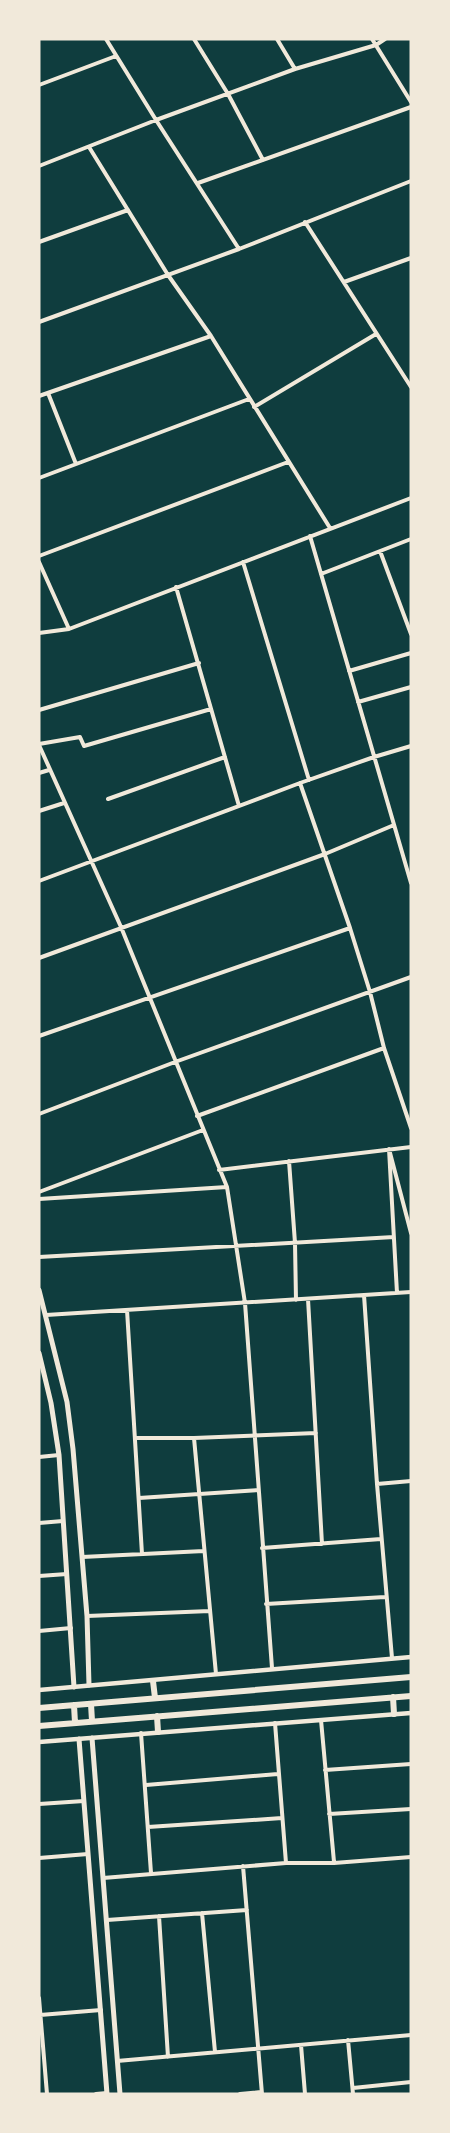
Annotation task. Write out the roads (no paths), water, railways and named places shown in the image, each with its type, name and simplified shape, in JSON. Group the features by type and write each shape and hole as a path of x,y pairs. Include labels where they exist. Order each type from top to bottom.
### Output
{"main road":[{"path":"39,1290 67,1402 73,1449 87,1616 89,1685"},
{"path":"39,1353 51,1403 59,1455 74,1687"},
{"path":"72,1641 88,1641"},
{"path":"39,1708 411,1677"},
{"path":"153,1681 155,1698"},
{"path":"39,1726 411,1696"},
{"path":"393,1697 394,1714"},
{"path":"91,1704 92,1721"},
{"path":"74,1705 75,1722"},
{"path":"157,1716 158,1732"},
{"path":"92,1738 120,2094"},
{"path":"79,1739 107,2094"}],"street":[{"path":"106,39 239,249"},
{"path":"194,39 228,94 263,160"},
{"path":"277,39 296,69"},
{"path":"372,39 410,98"},
{"path":"39,166 156,120 296,69 376,45 385,39"},
{"path":"39,85 116,56"},
{"path":"198,183 411,107"},
{"path":"89,147 168,275 211,336 330,528"},
{"path":"39,322 239,249 411,180"},
{"path":"39,242 128,210"},
{"path":"305,222 411,387"},
{"path":"344,282 411,258"},
{"path":"254,407 376,334"},
{"path":"39,396 211,336"},
{"path":"48,393 76,464"},
{"path":"39,478 249,399"},
{"path":"39,556 288,462"},
{"path":"39,633 69,629 411,498"},
{"path":"310,536 411,883"},
{"path":"321,574 411,539"},
{"path":"380,551 411,634"},
{"path":"39,562 69,629"},
{"path":"243,562 309,780"},
{"path":"176,587 239,806"},
{"path":"349,671 411,653"},
{"path":"39,710 198,663"},
{"path":"358,702 411,687"},
{"path":"211,709 84,746 80,737 39,745 121,927 227,1187 245,1303 272,1668"},
{"path":"39,880 300,783 411,746"},
{"path":"108,799 225,757"},
{"path":"39,772 49,770"},
{"path":"300,783 350,928 384,1048 411,1128"},
{"path":"39,811 64,803"},
{"path":"39,958 325,854 394,825"},
{"path":"39,1036 350,928"},
{"path":"39,1114 411,977"},
{"path":"197,1116 384,1048"},
{"path":"39,1192 202,1130"},
{"path":"219,1170 411,1147"},
{"path":"388,1149 411,1233"},
{"path":"388,1149 397,1293"},
{"path":"289,1161 295,1243 296,1300"},
{"path":"39,1199 227,1187"},
{"path":"39,1257 394,1237"},
{"path":"46,1315 411,1292"},
{"path":"364,1295 376,1484 392,1659"},
{"path":"308,1299 322,1544"},
{"path":"127,1310 142,1554"},
{"path":"135,1438 316,1433"},
{"path":"194,1438 216,1674"},
{"path":"39,1457 59,1455"},
{"path":"376,1484 411,1480"},
{"path":"139,1498 258,1490"},
{"path":"39,1523 64,1521"},
{"path":"262,1548 381,1539"},
{"path":"82,1557 204,1551"},
{"path":"39,1576 67,1574"},
{"path":"266,1604 386,1597"},
{"path":"87,1616 210,1611"},
{"path":"39,1631 71,1628"},
{"path":"39,1690 411,1657"},
{"path":"39,1742 411,1713"},
{"path":"321,1720 334,1863"},
{"path":"275,1723 286,1863"},
{"path":"141,1733 151,1873"},
{"path":"325,1770 411,1764"},
{"path":"146,1785 278,1774"},
{"path":"39,1804 84,1801"},
{"path":"329,1814 411,1809"},
{"path":"148,1827 283,1818"},
{"path":"39,1858 88,1854"},
{"path":"103,1878 286,1863 334,1863 411,1857"},
{"path":"240,2094 262,2093 243,1866"},
{"path":"106,1920 247,1910"},
{"path":"202,1913 215,2052"},
{"path":"159,1916 168,2057"},
{"path":"39,1998 47,2094"},
{"path":"40,2014 101,2010"},
{"path":"117,2061 411,2035"},
{"path":"348,2040 353,2094"},
{"path":"301,2045 305,2094"},
{"path":"352,2088 411,2082"},
{"path":"96,2094 107,2094"}]}
